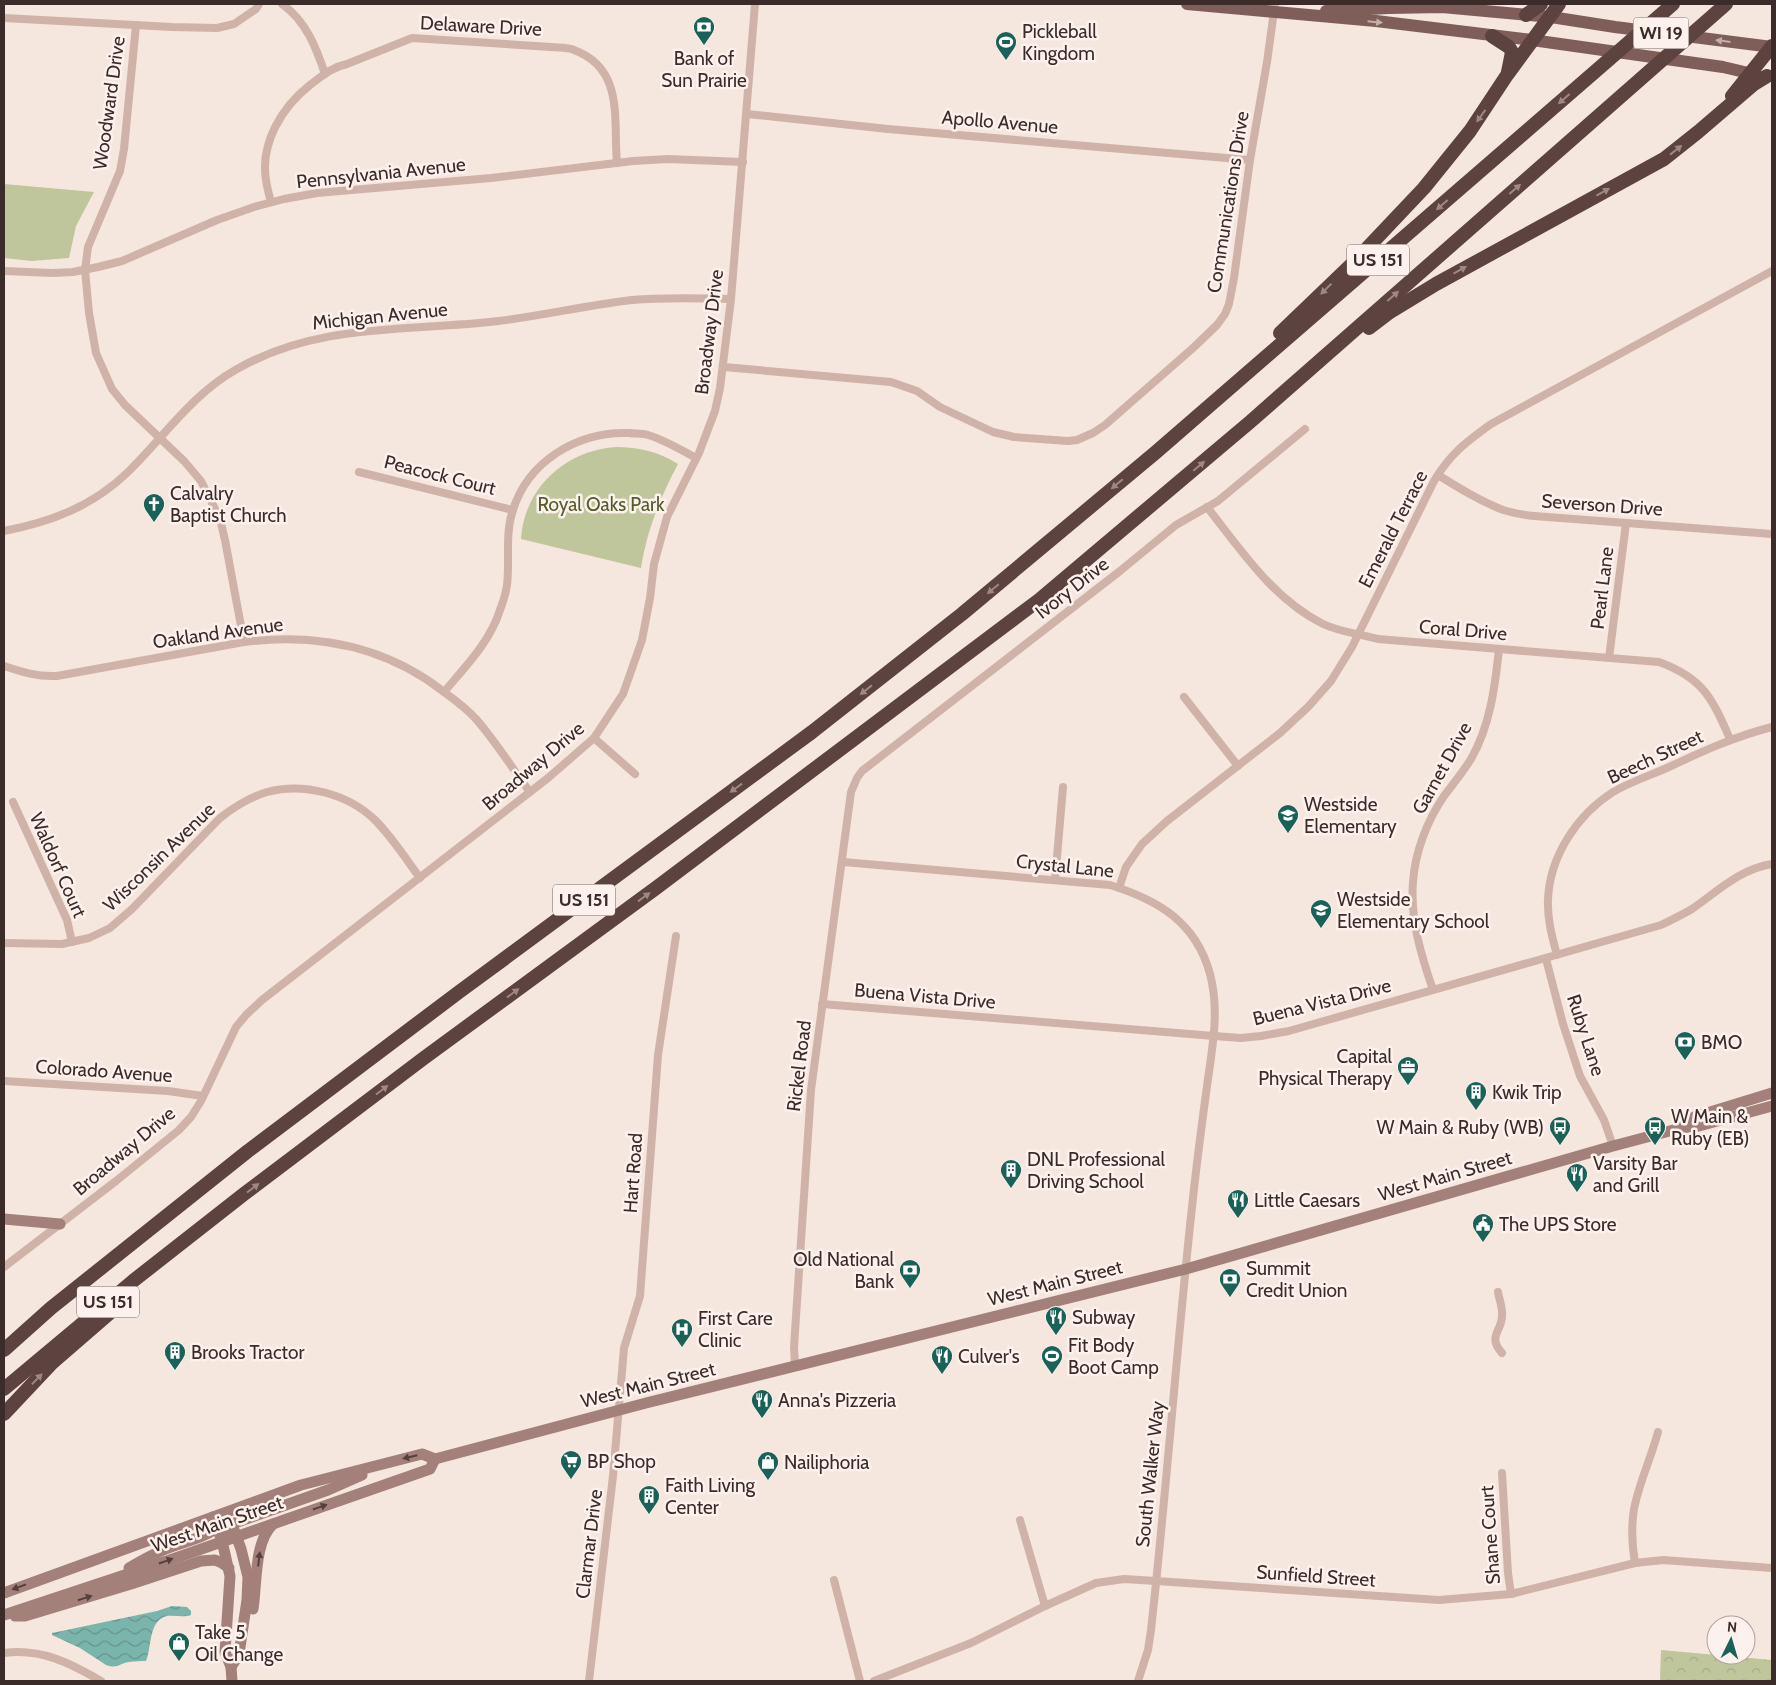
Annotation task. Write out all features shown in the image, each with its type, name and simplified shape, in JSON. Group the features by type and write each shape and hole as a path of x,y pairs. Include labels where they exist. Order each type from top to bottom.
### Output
{"highway":[{"path":"1526,15 1541,4"},
{"path":"1154,453 1354,262 1418,195 1470,131 1507,75 1560,4"},
{"name":"US 151","path":"6,1347 51,1308 248,1151 827,720 962,614 1154,453 1673,4"},
{"name":"US 151","path":"4,1389 133,1282 214,1218 424,1058 656,888 1039,600 1277,398 1726,4"},
{"path":"1492,36 1512,52 1507,75"},
{"path":"1716,117 1749,73 1772,47"},
{"path":"1277,398 1390,312 1436,284 1664,159 1754,84 1770,77"},
{"path":"4,1414 52,1363 214,1218"}],"main road":[{"name":"WI 19","path":"1187,4 1275,8 1442,7 1551,17 1772,47"},
{"name":"WI 19","path":"1275,8 1532,40 1723,67 1770,77"},
{"name":"West Main Street","path":"1681,1128 1694,1117 1772,1093"},
{"name":"West Main Street","path":"4,1593 215,1522 227,1512 301,1485 422,1454 435,1459 619,1410 1186,1268 1613,1146 1681,1128 1699,1126 1772,1106"},
{"path":"4,1219 60,1224"},
{"name":"West Main Street","path":"4,1616 430,1469 435,1459"},
{"path":"222,1541 224,1533 232,1524 328,1490 384,1465"},
{"path":"227,1512 244,1556 248,1577 240,1654 231,1667"},
{"path":"114,1578 161,1550 200,1537 215,1522 237,1592 237,1618 244,1623"},
{"path":"244,1623 253,1610 262,1542 266,1530 274,1523"},
{"path":"4,1616 25,1616 202,1561 215,1560 222,1563 230,1572 225,1652 231,1667 232,1681"}],"street":[{"path":"4,18 217,28 234,24 256,9 259,4"},
{"path":"282,4 294,12 314,42 325,74"},
{"name":"Broadway Drive","path":"4,1267 179,1130 191,1117 203,1096 226,1045 236,1027 246,1015 280,985 530,792 594,738 622,694 637,657 643,636 654,564 667,517 696,458 715,411 724,367 755,4"},
{"name":"Communications Drive","path":"724,367 891,382 917,391 940,407 993,432 1028,438 1076,440 1093,433 1105,425 1193,348 1221,320 1229,304 1275,8"},
{"name":"Woodward Drive","path":"136,25 124,149 120,171 88,247 85,270 89,314 96,353 112,389 125,405 184,461 201,481 220,519 244,642"},
{"name":"Delaware Drive","path":"271,202 265,167 269,141 286,108 298,95 337,66 412,38 572,49 593,61 604,72 614,97 617,163"},
{"name":"Apollo Avenue","path":"747,114 888,129 1250,160"},
{"name":"Pennsylvania Avenue","path":"4,271 53,273 85,270 122,260 217,220 271,202 338,190 492,178 668,159 743,162"},
{"name":"Emerald Terrace","path":"1119,888 1126,867 1142,844 1167,821 1280,732 1308,707 1331,681 1352,648 1438,475 1446,462 1465,443 1492,424 1772,271"},
{"name":"Michigan Avenue","path":"4,531 46,521 71,512 93,500 128,472 195,400 216,383 254,360 305,340 361,332 496,322 629,300 663,298 731,299"},
{"name":"Ivory Drive","path":"860,774 1176,525 1218,501 1305,429"},
{"path":"444,692 478,651 500,612 507,586 508,538 513,510 525,485 537,469 560,450 581,440 614,433 648,435 696,458"},
{"name":"Peacock Court","path":"359,472 513,510"},
{"name":"Severson Drive","path":"1438,475 1474,496 1515,513 1772,534"},
{"name":"Coral Drive","path":"1207,508 1251,563 1284,598 1301,611 1324,624 1347,632 1378,639 1658,662 1678,669 1697,682 1712,701 1730,739"},
{"name":"Pearl Lane","path":"1609,658 1626,523"},
{"name":"Oakland Avenue","path":"4,666 25,674 57,676 244,642 291,638 339,643 364,650 407,667 444,692 475,718 530,792"},
{"name":"Garnet Drive","path":"1432,990 1416,932 1412,905 1416,863 1424,834 1443,798 1471,758 1487,721 1499,649"},
{"path":"1184,697 1238,766"},
{"name":"Beech Street","path":"1557,955 1550,933 1548,899 1552,875 1561,850 1574,827 1614,792 1730,739 1772,727"},
{"path":"594,738 635,774"},
{"name":"Rickel Road","path":"795,1366 794,1347 811,1090 851,792 860,774"},
{"path":"1055,880 1063,787"},
{"name":"Wisconsin Avenue","path":"4,943 62,944 89,938 110,928 132,909 220,818 236,806 267,792 284,789 311,790 340,798 356,806 374,820 420,878"},
{"name":"Waldorf Court","path":"13,802 67,920 72,942"},
{"name":"Crystal Lane","path":"842,862 1110,885 1150,900 1170,912 1187,930 1201,950 1210,973 1215,998 1214,1036 1186,1268"},
{"name":"Buena Vista Drive","path":"822,1004 1214,1036 1248,1037 1288,1031 1660,925 1691,909 1727,882 1744,872 1772,864"},
{"name":"Hart Road","path":"619,1410 624,1348 640,1296 658,1055 676,936"},
{"name":"Ruby Lane","path":"1546,959 1580,1076 1604,1120 1613,1146"},
{"name":"Colorado Avenue","path":"4,1081 168,1091 203,1096"},
{"name":"South Walker Way","path":"1138,1681 1148,1650 1186,1268"},
{"path":"1498,1292 1502,1322 1495,1334 1497,1347 1502,1353"},
{"name":"Clarmar Drive","path":"589,1681 619,1410"},
{"path":"1635,1563 1633,1548 1634,1510 1637,1495 1658,1432"},
{"name":"Shane Court","path":"1502,1473 1511,1594"},
{"path":"1020,1520 1045,1606"},
{"name":"Sunfield Street","path":"874,1681 971,1643 1045,1606 1096,1583 1106,1581 1124,1579 1156,1580 1439,1600 1511,1594 1635,1563 1663,1560 1772,1568"},
{"path":"834,1580 860,1681"},
{"path":"4,1653 24,1652 54,1657 101,1681"}],"green space":[{"path":"4,184 94,192 76,226 69,258 32,261 4,258"},
{"name":"Royal Oaks Park","path":"616,447 648,451 664,456 678,464 655,514 641,568 521,539 524,521 530,504 539,488 551,475 580,455"},
{"path":"1661,1650 1706,1654 1706,1665 1756,1665 1756,1659 1772,1660 1772,1681 1660,1681"}],"water":[{"path":"172,1606 187,1607 191,1611 191,1615 167,1616 157,1623 146,1661 116,1666 106,1665 80,1648 52,1635 52,1633 157,1611"}],"place":[{"name":"Bank of Sun Prairie","path":"704,46"},
{"name":"Pickleball Kingdom","path":"1006,61"},
{"name":"Calvalry Baptist Church","path":"154,523"},
{"name":"Westside Elementary","path":"1288,834"},
{"name":"Westside Elementary School","path":"1321,929"},
{"name":"BMO","path":"1685,1061"},
{"name":"Capital Physical Therapy","path":"1408,1086"},
{"name":"Kwik Trip","path":"1476,1111"},
{"name":"W Main & Ruby (WB)","path":"1560,1146"},
{"name":"W Main & Ruby (EB)","path":"1655,1146"},
{"name":"DNL Professional Driving School","path":"1011,1189"},
{"name":"Varsity Bar and Grill","path":"1577,1193"},
{"name":"Little Caesars","path":"1238,1219"},
{"name":"The UPS Store","path":"1483,1243"},
{"name":"Old National Bank","path":"910,1289"},
{"name":"Summit Credit Union","path":"1230,1298"},
{"name":"Subway","path":"1056,1336"},
{"name":"First Care Clinic","path":"682,1348"},
{"name":"Brooks Tractor","path":"175,1371"},
{"name":"Culver's","path":"942,1375"},
{"name":"Fit Body Boot Camp","path":"1052,1375"},
{"name":"Anna's Pizzeria","path":"762,1419"},
{"name":"BP Shop","path":"571,1480"},
{"name":"Nailiphoria","path":"768,1481"},
{"name":"Faith Living Center","path":"649,1515"},
{"name":"Take 5 Oil Change","path":"179,1662"}]}
